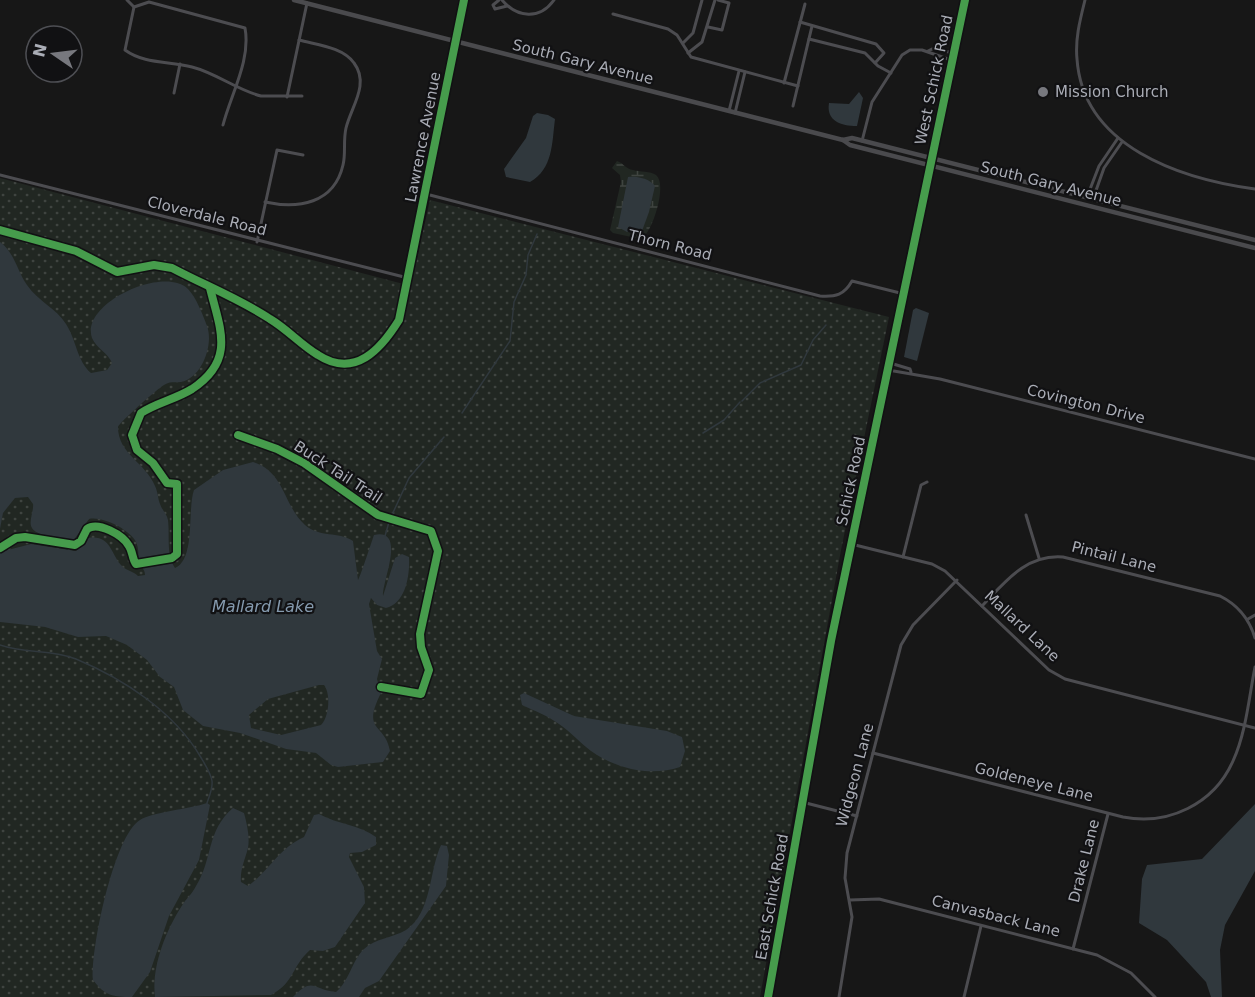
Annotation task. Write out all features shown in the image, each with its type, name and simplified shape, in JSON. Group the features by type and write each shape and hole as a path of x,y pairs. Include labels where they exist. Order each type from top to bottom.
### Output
{"main road":[{"name":"South Gary Avenue","path":"294,0 843,140 862,141 1255,240"},
{"name":"West Schick Road","path":"931,166 965,0"},
{"name":"South Gary Avenue","path":"843,140 850,145 1255,248"},
{"name":"Schick Road","path":"802,802 851,544 931,166"},
{"name":"East Schick Road","path":"768,997 802,802"}],"street":[{"path":"128,0 134,7"},
{"name":"Lawrence Avenue","path":"408,278 464,0"},
{"path":"507,6 495,9 494,5 501,0 515,12 533,15 545,11 554,0"},
{"path":"683,43 693,33 702,0"},
{"path":"688,53 699,45 708,27 716,0 729,3 722,30 708,27"},
{"path":"1085,0 1076,44 1081,82 1097,118 1122,141 1170,168 1188,175 1255,189"},
{"path":"134,7 149,2 245,28 247,43 224,125"},
{"path":"287,97 307,3"},
{"path":"784,83 805,4"},
{"path":"134,7 125,50 140,59 180,64 203,70 261,96 302,96"},
{"path":"613,14 668,29 683,43 688,53 705,62 798,86"},
{"path":"800,22 876,44 884,53 875,63"},
{"path":"794,106 812,25"},
{"path":"809,39 865,53 875,63 891,73"},
{"path":"265,202 292,206 304,205 321,198 334,185 343,167 346,128 360,90 358,71 346,55 299,40"},
{"path":"862,141 872,102 902,55 910,50 928,51 948,59 953,58"},
{"path":"174,93 180,64"},
{"path":"729,111 739,71"},
{"path":"735,112 745,72"},
{"path":"1090,198 1100,166 1118,138"},
{"path":"1090,198 1104,168 1122,141"},
{"path":"257,242 277,150 303,155"},
{"name":"Cloverdale Road","path":"0,175 257,242 408,278"},
{"name":"Thorn Road","path":"426,194 820,296 837,297 847,290 852,282 904,294"},
{"name":"Covington Drive","path":"890,363 910,369 911,372"},
{"name":"Covington Drive","path":"888,370 909,374 911,372 1255,459"},
{"path":"903,557 921,485 927,482"},
{"path":"982,606 1017,570 1039,558 1026,515"},
{"name":"Mallard Lane","path":"851,544 932,564 957,580 1059,677 1255,728"},
{"name":"Pintail Lane","path":"1039,558 1068,558 1212,594 1231,603 1248,619"},
{"name":"Widgeon Lane","path":"839,997 851,924 845,863 903,639 913,625 957,580"},
{"path":"1255,615 1248,619 1255,638"},
{"name":"Goldeneye Lane","path":"873,753 1108,813 1149,819 1172,815 1190,808 1213,792 1227,773 1238,748 1255,667"},
{"path":"802,802 857,816"},
{"name":"Drake Lane","path":"1073,949 1108,813"},
{"name":"Canvasback Lane","path":"850,900 879,899 1109,960 1131,973 1155,997"},
{"path":"964,997 981,925"}],"green space":[{"path":"617,161 631,169 654,174 659,180 659,198 654,219 641,239 613,233 610,230 621,182 620,175 612,168"},
{"path":"0,178 411,286 430,200 889,317 841,550 760,997 0,997"}],"water":[{"path":"859,92 863,98 857,126 845,125 832,118 829,103 849,104"},
{"path":"537,113 555,119 552,146 547,163 538,177 530,182 506,177 504,169 526,138 533,116"},
{"path":"628,177 642,178 655,186 642,231 627,232 618,227"},
{"name":"Mallard Lake","path":"0,242 9,251 31,291 66,324 86,368 91,373 107,370 112,363 92,338 92,325 98,313 111,301 143,285 161,282 176,283 188,289 199,306 209,333 207,351 200,367 188,379 164,385 154,392 118,427 119,436 127,451 151,478 156,488 160,504 168,520 169,551 172,563 175,568 182,563 186,555 194,490 223,470 253,462 272,473 292,508 305,525 317,532 341,536 353,541 358,580 374,535 384,535 389,539 390,557 383,596 395,558 402,554 409,557 409,572 405,587 393,605 386,608 377,605 371,598 369,604 377,651 382,659 377,679 381,693 373,715 376,726 384,735 390,751 383,762 338,767 331,765 316,753 286,749 240,733 203,726 183,710 174,687 160,677 147,660 127,645 106,636 78,637 45,627 0,622 0,552 31,544 76,551 88,538 96,538 110,546 124,568 138,576 145,575 139,562 138,550 133,537 108,522 89,519 73,541 51,538 32,528 33,504 28,497 15,498 3,513 0,529","holes":["324,685 328,694 328,705 326,717 321,725 281,735 251,728 249,715 268,699"]},
{"path":"916,308 929,313 917,361 904,357 913,310"},
{"path":"524,693 574,716 667,731 682,737 685,751 680,767 646,771 622,767 611,762 591,751 555,721 522,705 520,695"},
{"path":"207,803 210,805 199,860 169,916 150,972 132,997 114,996 106,992 93,980 95,945 113,870 130,830 146,817"},
{"path":"1255,804 1255,871 1225,925 1220,950 1222,997 1211,997 1206,982 1167,940 1139,923 1142,879 1147,865 1202,859"},
{"path":"233,808 244,813 247,826 249,844 241,882 248,886 281,853 304,837 314,815 319,814 376,837 376,845 362,852 350,853 349,857 364,887 365,903 335,947 323,951 310,950 299,962 285,985 271,995 155,997 155,973 162,947 178,911 194,890 201,876 218,826"},
{"path":"441,845 447,846 449,855 446,886 379,981 365,988 359,997 293,997 309,986 336,992 364,949 406,930 414,922 425,902"}],"waterway":[{"path":"462,413 510,341 514,302 526,275 528,255 537,234"},
{"path":"742,401 760,383 801,365 813,340 826,325"},
{"path":"703,433 724,420 740,402"},
{"path":"391,517 409,478 444,437"},
{"path":"385,536 389,522"},
{"path":"0,645 76,659 112,676 146,698 176,725 205,765 212,784 207,803"}],"cycle path":[{"path":"0,230 76,251 117,272 154,265 172,268 258,312 331,362 344,364 366,357 384,341 399,320 464,0"},
{"path":"768,997 831,641 965,0"},
{"path":"0,548 16,538 25,537 75,545 81,541 87,529 97,527 110,530 126,542 136,564 172,558 177,554 177,484 167,483 153,463 137,450 132,435 141,413 192,389 215,367 220,355 221,343 218,317 210,288"},
{"name":"Buck Tail Trail","path":"238,435 277,449 304,463 378,515 431,531 438,551 420,634 421,647 429,670 421,694 381,687"}],"place":[{"name":"Mission Church","path":"1043,92"}]}
